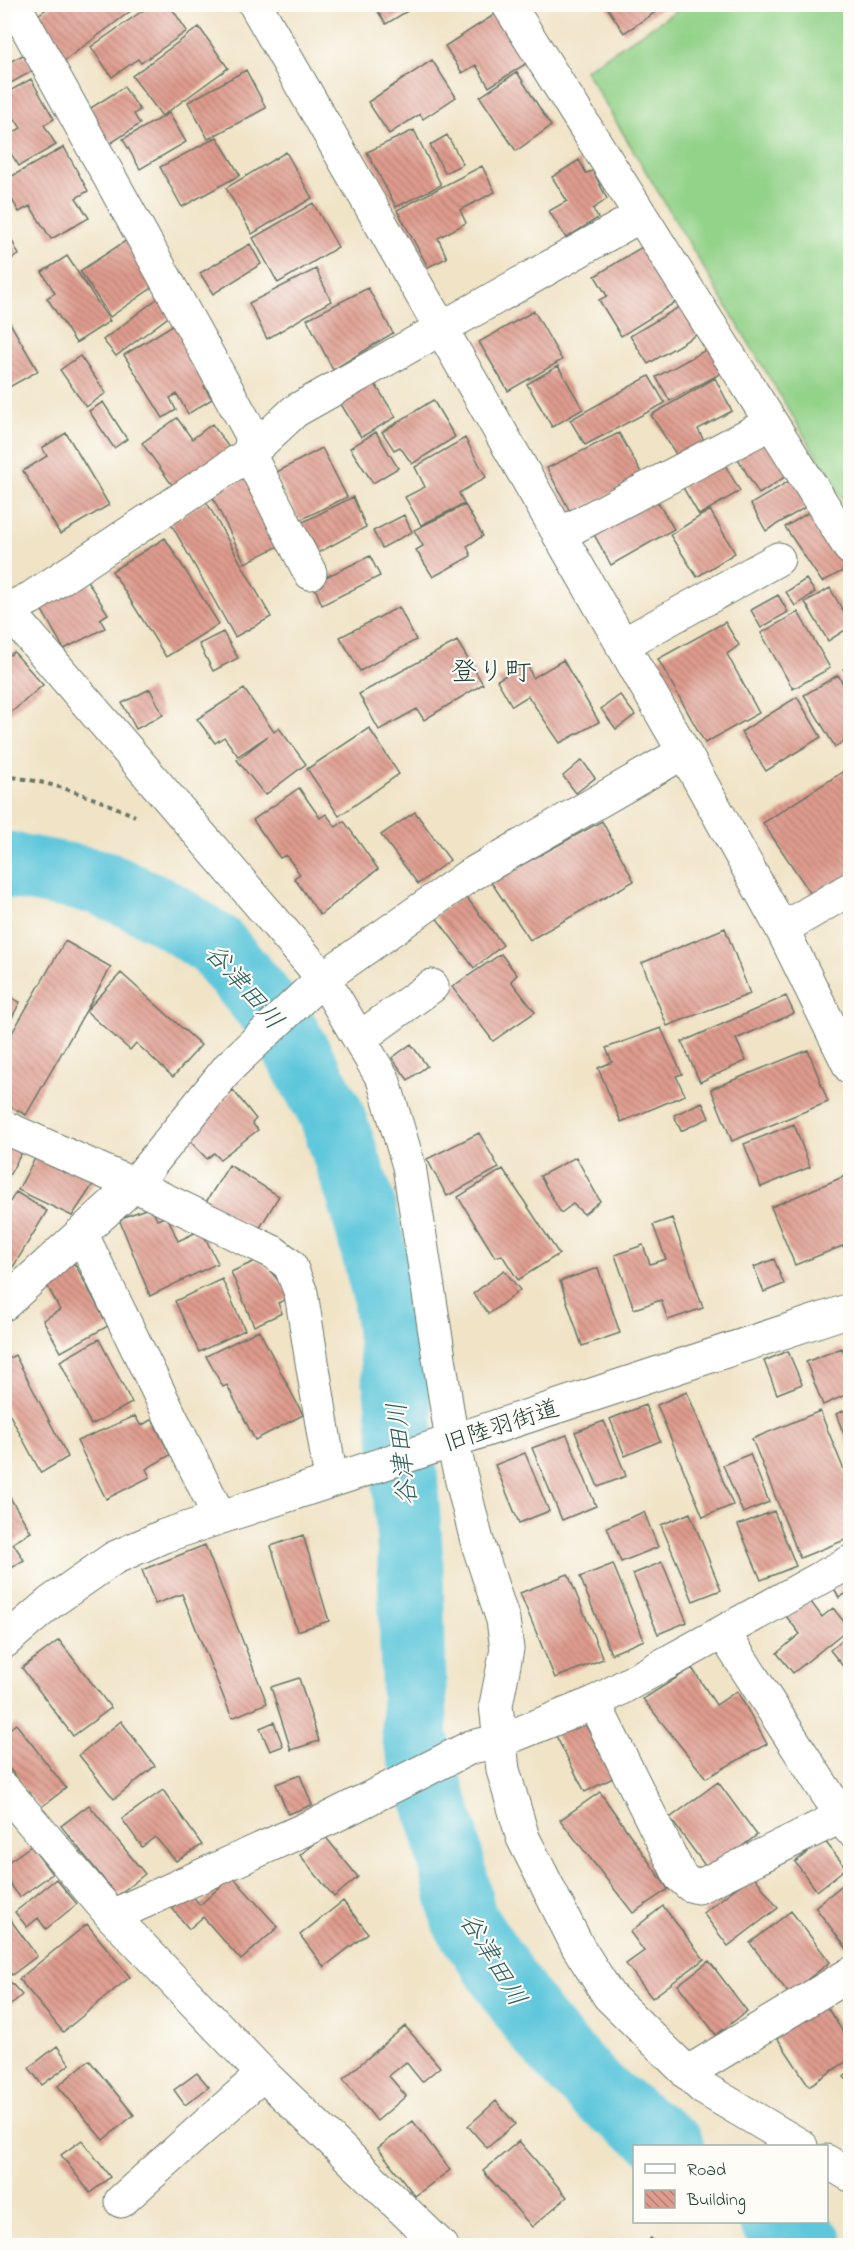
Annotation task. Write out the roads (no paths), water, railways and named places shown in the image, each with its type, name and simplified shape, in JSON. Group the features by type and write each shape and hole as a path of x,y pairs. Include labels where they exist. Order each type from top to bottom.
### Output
{"street":[{"path":"14,4 253,437 249,454 310,573"},
{"path":"255,4 684,752 782,929 850,1067"},
{"path":"508,4 850,548"},
{"path":"640,216 439,327 295,411 249,454 31,598 5,609 322,978 383,1079 409,1166 442,1444 503,1620 507,1648 486,1744 503,1770 523,1838 578,1947 609,1996 703,2088 799,2145"},
{"path":"559,536 771,423"},
{"path":"622,645 778,559"},
{"path":"4,1304 134,1185 229,1067 322,978 467,877 684,752"},
{"path":"782,929 850,888"},
{"path":"360,1038 432,986"},
{"path":"4,1127 134,1185 273,1252 290,1265 301,1293 339,1477"},
{"path":"82,1234 219,1516"},
{"name":"旧陸羽街道","path":"4,1642 51,1602 114,1558 165,1536 219,1516 850,1310"},
{"path":"112,1916 330,1818 486,1744 594,1703 850,1562"},
{"path":"594,1703 680,1876 690,1885 698,1887 846,1822 723,1632"},
{"path":"4,1789 112,1916 421,2239"},
{"path":"687,2073 850,1974"},
{"path":"121,2201 263,2074"},
{"path":"828,2162 850,2175"}],"waterway":[{"name":"谷津田川","path":"4,864 100,882 165,912 216,946 282,1025 331,1113 361,1200 385,1295 402,1437 410,1552 415,1738 445,1834 464,1919 530,2017 555,2047 600,2094 670,2145"},
{"name":"谷津田川","path":"775,2223 812,2246"}],"district":[{"name":"登り町","path":"491,671"}]}
